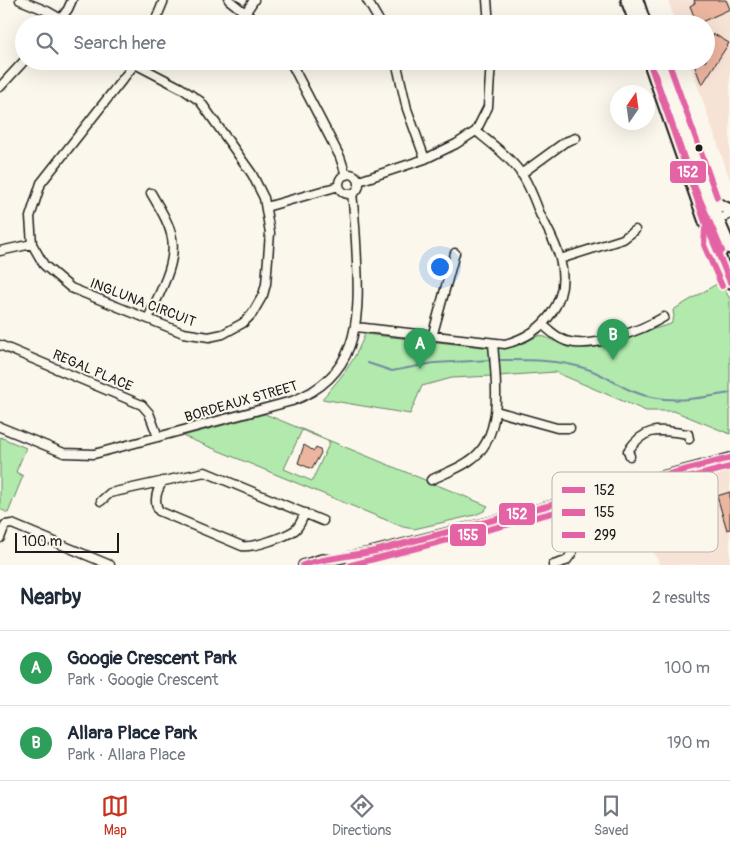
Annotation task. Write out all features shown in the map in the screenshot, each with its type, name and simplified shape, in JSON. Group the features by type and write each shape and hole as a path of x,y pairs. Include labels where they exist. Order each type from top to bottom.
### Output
{"main road":[{"path":"628,0 633,15"},
{"path":"636,0 642,15"},
{"path":"652,70 712,242 730,282"},
{"path":"662,70 709,200 730,248"},
{"path":"709,200 730,212"}],"street":[{"path":"20,0 47,11 52,15"},
{"path":"63,15 72,0"},
{"path":"158,15 164,0"},
{"path":"229,0 249,15"},
{"path":"246,12 254,0"},
{"path":"367,0 376,15"},
{"path":"487,0 488,15"},
{"path":"0,87 16,70"},
{"name":"INGLUNA CIRCUIT","path":"130,70 41,183 30,217 32,244 44,265 71,288 188,334 209,337 223,334 243,323 259,304 266,284 270,233 266,207 252,174 210,112 191,94 148,70"},
{"path":"295,70 340,157 346,175"},
{"path":"398,70 407,109 425,158"},
{"path":"359,181 425,158 456,144 476,131 488,106 490,70"},
{"path":"356,327 493,344 516,341 543,325 556,306 562,283 560,259 521,174 503,153 476,131"},
{"path":"521,174 565,142 576,138"},
{"path":"346,175 355,176 359,181 358,190 352,194 346,194 339,186 341,178 346,175"},
{"path":"266,207 339,186"},
{"path":"148,319 170,265 173,251 168,225 151,193"},
{"name":"BORDEAUX STREET","path":"0,427 64,453 78,455 94,454 308,395 319,388 339,368 352,344 356,327 359,297 352,194"},
{"path":"712,242 717,220 730,212"},
{"path":"560,259 623,240 635,230"},
{"path":"0,251 32,244"},
{"path":"432,337 455,253"},
{"path":"543,325 566,341 590,344 650,325 664,317"},
{"path":"431,480 476,456 489,434 496,411 493,344"},
{"name":"REGAL PLACE","path":"0,345 142,405 149,413 158,437"},
{"path":"496,411 557,428 570,428"},
{"path":"630,456 628,451 642,435 660,430 688,434 689,439"},
{"path":"678,472 730,458"},
{"path":"100,501 110,493 205,472 323,521"},
{"path":"163,481 156,497 155,505 160,511 242,546 252,547 294,530 301,522 305,513"},
{"path":"324,565 333,560 552,505"},
{"path":"0,517 5,525"},
{"path":"0,538 5,525"},
{"path":"5,525 19,526 110,565"},
{"path":"553,565 566,561 572,552"},
{"path":"303,565 322,559 333,560"}],"shaded area":[{"path":"668,0 730,0 730,180 692,70 715,70 715,15 673,15"},
{"path":"730,470 730,565 660,565 654,552 718,552 718,473"}],"green space":[{"path":"720,282 730,299 730,434 674,411 646,411 555,372 498,376 495,348 513,346 540,335 564,345 589,347 600,345 671,324 674,317 673,310"},
{"path":"365,334 491,348 492,376 452,378 422,386 410,414 322,399 347,369"},
{"path":"265,414 488,506 484,511 475,515 414,529 403,527 183,436","holes":["302,430 330,442 312,481 284,469"]},
{"path":"0,437 26,448 16,472 23,476 8,513 0,509"}],"building":[{"path":"694,0 726,0 730,9 715,16 694,15 690,6 695,3"},
{"path":"715,35 729,43 715,65"},
{"path":"696,70 712,70 702,85"},
{"path":"304,445 314,451 316,448 321,453 312,469 298,463"},
{"path":"730,492 730,529 727,530 718,499 718,496"}],"waterway":[{"path":"368,363 392,371 434,363 492,360"},
{"path":"496,360 540,361 573,365 596,372 632,391 656,398 693,399 730,393"}],"transit line":[{"name":"152","path":"652,70 705,222 730,282"},
{"name":"155","path":"653,70 692,181 722,251"},
{"name":"299","path":"671,70 717,197"},
{"name":"155","path":"705,229 704,245 722,286"},
{"name":"152","path":"677,472 730,458"},
{"name":"155","path":"711,472 730,467"},
{"name":"152","path":"303,565 375,551 552,505"},
{"name":"155","path":"351,565 552,513"}],"place":[{"name":"Allara Place Park","path":"613,360"},
{"name":"Googie Crescent Park","path":"420,369"}]}
